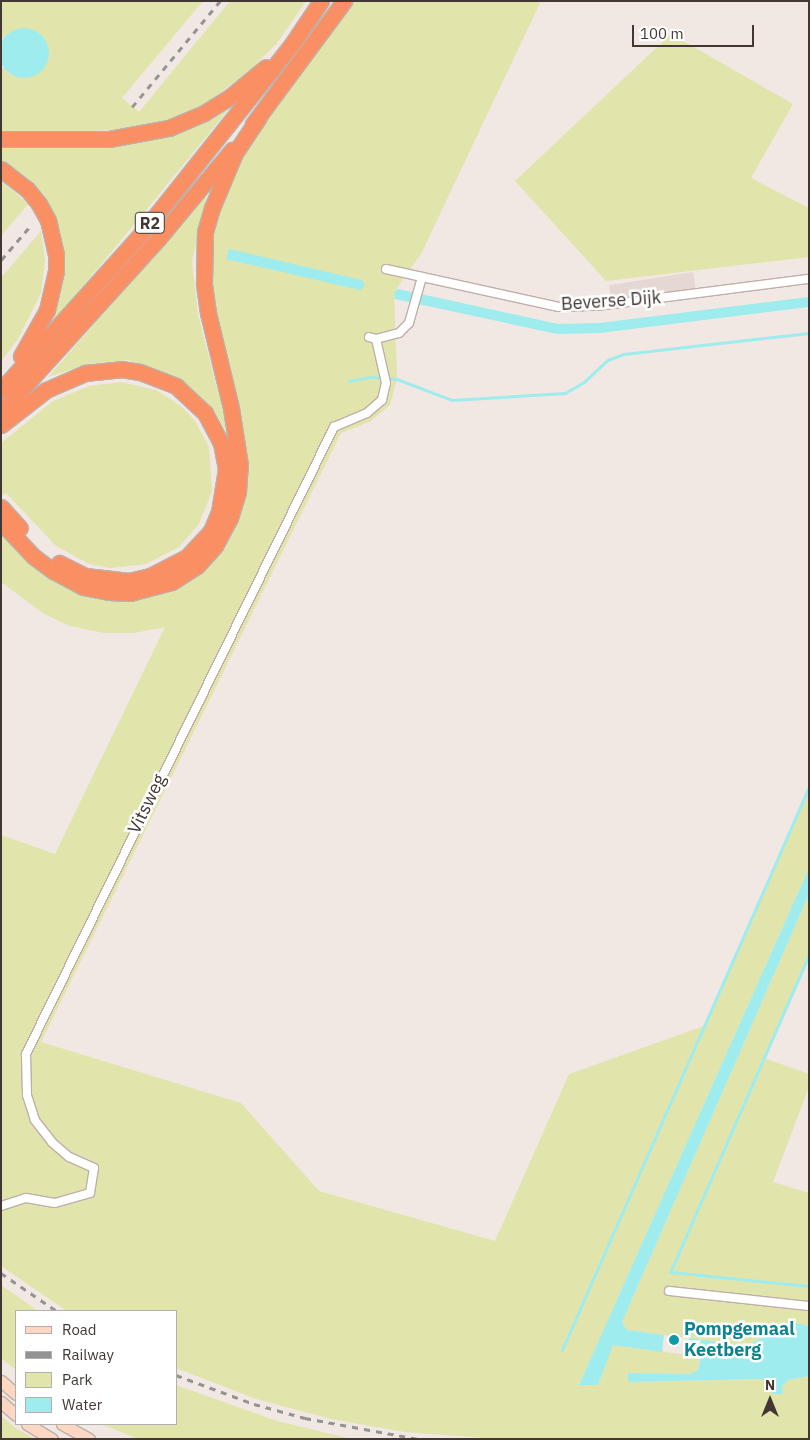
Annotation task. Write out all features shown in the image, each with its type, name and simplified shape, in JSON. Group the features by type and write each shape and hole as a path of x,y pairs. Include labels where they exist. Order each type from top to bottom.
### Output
{"highway":[{"name":"R2","path":"1,390 142,234 290,47 321,1"},
{"name":"R2","path":"1,412 158,239 259,117 344,1"},
{"path":"1,139 109,139 169,128 204,113 231,96 290,47"},
{"path":"1,522 33,556 53,571 83,587 109,592 130,592 172,582 197,566 215,546 230,518 238,491 240,465 231,408 208,312 204,283 205,232 212,208 235,154 259,117"},
{"path":"1,169 27,189 39,204 48,220 56,262 53,291 38,329 1,380"},
{"path":"1,425 46,390 85,373 107,370 140,372 176,386 205,413 221,443 226,469 219,512 200,545 169,568 129,581 109,581 67,568 32,543 1,507"}],"main road":[{"path":"1,1381 15,1393"},
{"path":"1,1402 15,1414"},
{"path":"29,1425 52,1439"},
{"path":"64,1425 90,1439"}],"street":[{"name":"Beverse Dijk","path":"386,269 532,302 578,307 809,279"},
{"name":"Vitsweg","path":"1,1206 26,1198 55,1203 90,1193 94,1168 69,1157 52,1142 35,1120 27,1096 26,1054 334,427 375,408 382,400 386,383 384,369 373,338 399,333 409,323 422,277"},
{"path":"669,1291 809,1306"}],"shaded area":[{"path":"693,272 696,291 612,304 609,285"}],"green space":[{"path":"1,1 203,1 122,98 139,112 230,1 306,1 277,43 248,72 201,107 166,121 138,128 80,132 1,132 1,66 12,76 5,35 1,42"},
{"path":"354,1 541,1 421,254 394,292 397,379 390,405 371,421 341,433 41,1042 241,1103 319,1191 495,1241 569,1074 704,1026 809,787 809,868 579,1385 598,1385 612,1345 688,1355 700,1360 698,1370 690,1374 628,1373 628,1382 761,1379 771,1383 773,1394 783,1394 782,1386 788,1380 809,1376 809,1439 482,1438 405,1432 331,1419 256,1399 178,1369 178,1310 66,1310 1,1266 1,835 55,854 165,627 134,633 104,633 70,626 44,614 1,582 1,533 28,562 60,584 81,594 131,600 175,588 244,492 213,312 209,252 217,209 240,156 264,120"},
{"path":"671,34 793,104 751,178 809,208 809,257 606,281 515,181"},
{"path":"233,104 51,324 64,271 59,231 41,195 16,170 1,163 1,146 126,144 178,132"},
{"path":"1,180 28,204 1,236"},
{"path":"207,195 192,261 198,315 230,438 213,409 178,378 128,360 89,364 48,377"},
{"path":"41,231 45,260 41,293 18,339 1,361 1,278"},
{"path":"121,382 156,390 181,406 195,421 209,447 212,491 199,524 179,547 146,564 110,568 89,564 56,546 6,493 1,496 1,443 53,401 89,386"},
{"path":"809,894 809,956 764,1058 809,1074 809,1087 773,1182 809,1193 809,1326 796,1323 744,1346 627,1330 622,1322"},
{"path":"1,1285 37,1310 15,1310 15,1369 1,1358"},
{"path":"178,1386 277,1421 352,1439 138,1439 103,1425 178,1425"},
{"path":"1,1416 17,1429 35,1439 1,1439"}],"water":[{"path":"24,28 34,30 42,35 47,43 49,53 47,63 42,71 34,76 24,78 14,76 6,71 1,63 -1,53 1,43 6,35 14,30"},
{"path":"229,249 362,280 365,286 360,290 226,259"},
{"path":"398,289 558,324 599,323 809,297 809,307 600,333 557,334 395,299 394,292"},
{"path":"809,868 809,894 622,1322 627,1330 664,1335 662,1352 613,1345 598,1385 579,1385"},
{"path":"796,1323 809,1326 809,1376 788,1380 782,1386 783,1394 772,1394 771,1383 761,1379 628,1382 628,1373 690,1374 698,1370 700,1360 688,1355 689,1338 744,1346"}],"waterway":[{"path":"349,381 370,377 397,379 452,400 565,393 584,382 608,360 624,354 809,333"},
{"path":"562,1350 809,787"},
{"path":"809,956 671,1272 809,1286"}],"railway":[{"path":"132,107 220,1"},
{"path":"1,260 32,224"},
{"path":"1,1273 56,1310"},
{"path":"178,1376 254,1404 305,1418 418,1439"}],"place":[{"name":"Pompgemaal Keetberg","path":"674,1340"}]}
